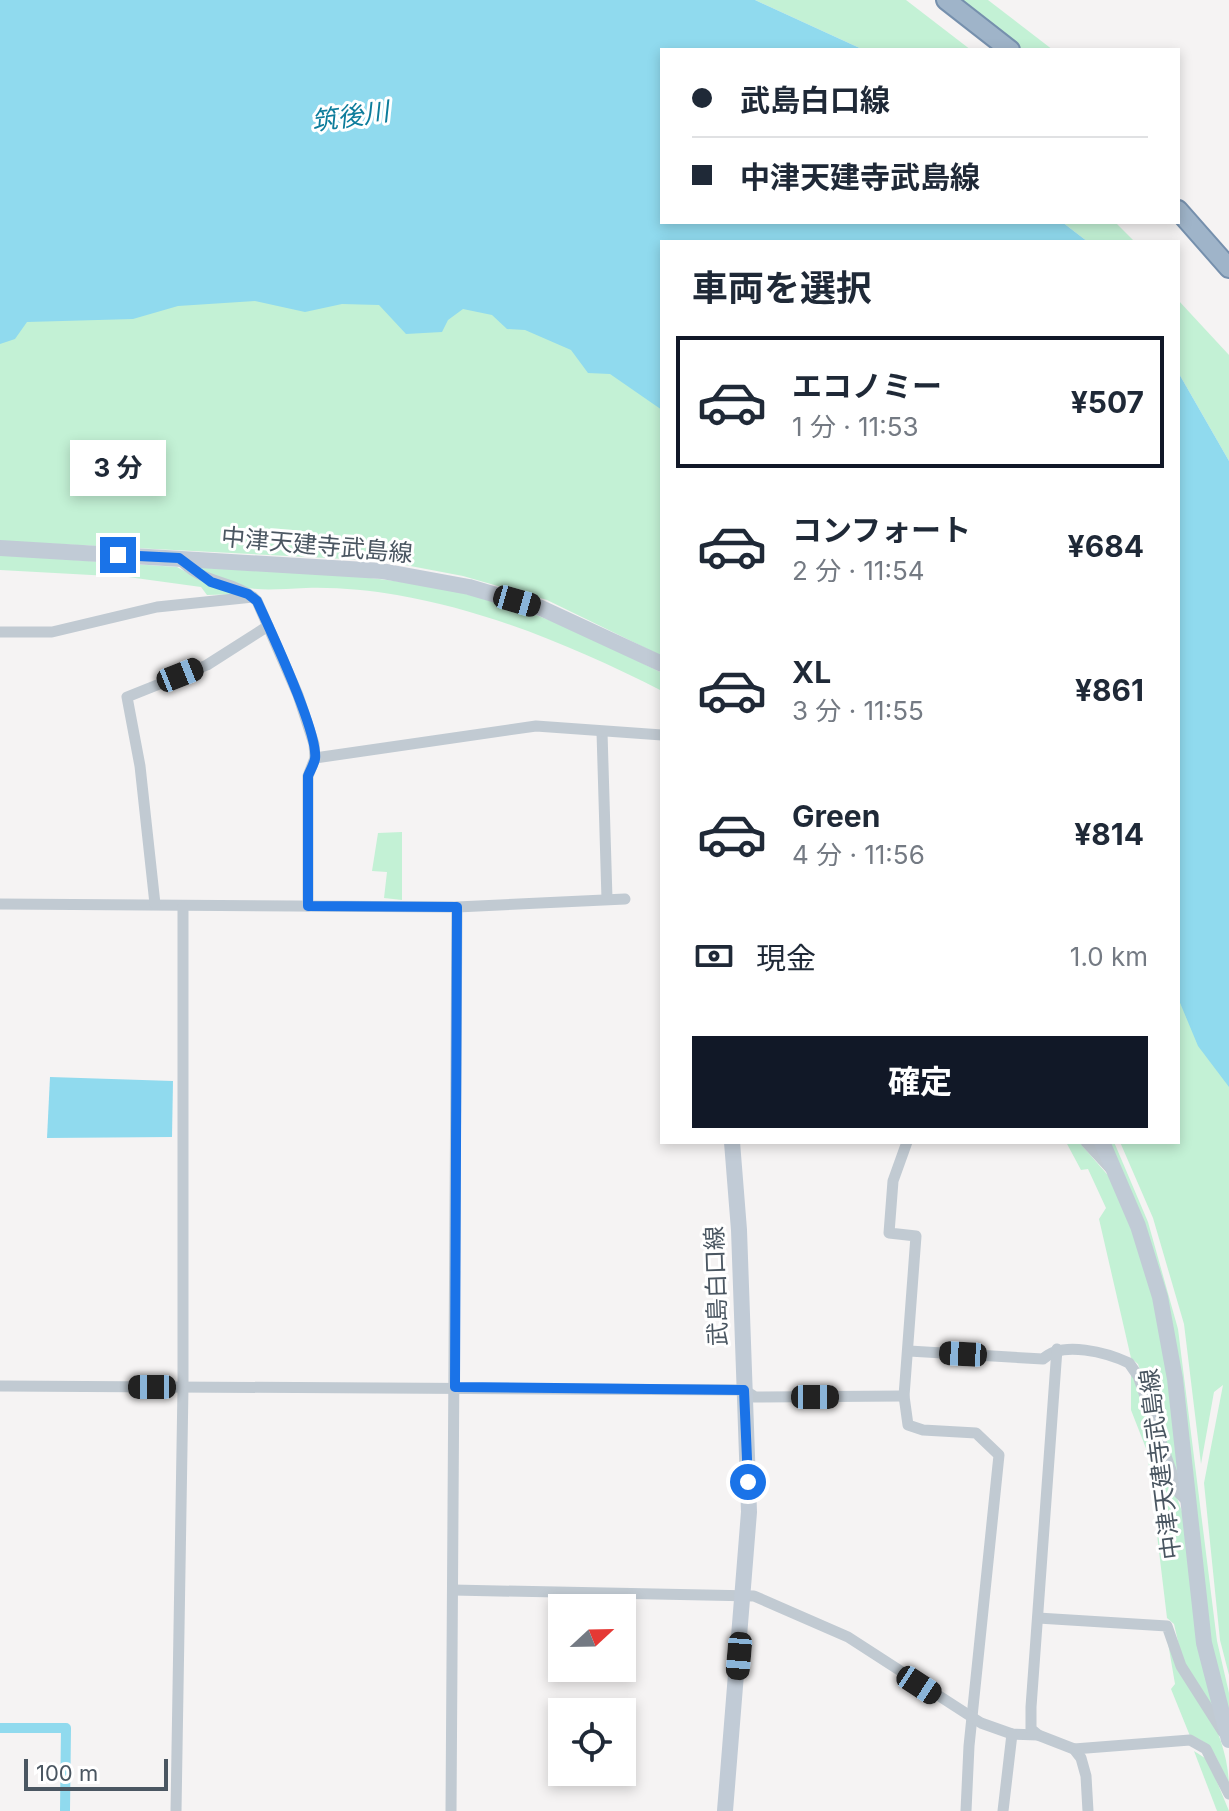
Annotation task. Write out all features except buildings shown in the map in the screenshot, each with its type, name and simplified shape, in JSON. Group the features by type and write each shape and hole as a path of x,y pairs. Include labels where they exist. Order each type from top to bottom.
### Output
{"highway":[{"path":"946,0 1007,48"},
{"path":"1180,212 1227,261"}],"main road":[{"name":"中津天建寺武島線","path":"0,548 382,571 469,587 541,608 660,663"},
{"name":"武島白口線","path":"725,1811 749,1512 732,1144"},
{"name":"中津天建寺武島線","path":"1103,1144 1138,1226 1160,1297 1175,1379 1204,1643 1229,1741"}],"street":[{"path":"179,558 211,582 253,597 298,695 315,758 308,776 308,906"},
{"path":"0,632 52,632 157,607 253,597"},
{"path":"155,904 140,766 127,697 207,665 268,626"},
{"path":"315,758 536,726 660,735"},
{"path":"602,732 607,899"},
{"path":"0,904 457,907 625,899"},
{"path":"176,1811 183,1387 183,907"},
{"path":"451,1811 457,907"},
{"path":"906,1144 893,1181 889,1233 916,1236 904,1396 908,1425 923,1430 976,1433 999,1455 972,1719 966,1811"},
{"path":"1088,1144 1115,1171"},
{"path":"909,1351 1043,1359 1057,1349 1122,1360 1135,1368 1179,1493 1190,1503"},
{"path":"1038,1735 1031,1729 1031,1720 1057,1349"},
{"path":"0,1386 744,1390 755,1397 904,1396"},
{"path":"453,1590 744,1594 848,1637 972,1719 1012,1734 1038,1735 1074,1749 1190,1740 1206,1749 1229,1794"},
{"path":"1038,1618 1167,1626 1181,1666 1229,1741"},
{"path":"1003,1811 1012,1734"},
{"path":"1074,1749 1081,1758 1086,1776 1088,1811"}],"green space":[{"path":"755,0 906,0 968,48 860,48"},
{"path":"959,0 988,0 1050,48 1019,48"},
{"path":"1065,224 1117,224 1133,240 1085,240"},
{"path":"197,285 499,305 660,400 660,655 547,600 463,576 384,561 0,541 0,310"},
{"path":"1180,302 1229,355 1229,461 1180,375"},
{"path":"0,555 177,567 211,586 240,594 207,595 201,587 128,577 0,570"},
{"path":"195,565 371,578 475,596 547,619 660,672 660,690 533,633 432,602 363,590 248,588 209,574"},
{"path":"402,832 402,900 384,898 387,872 372,871 378,833"},
{"path":"1180,974 1229,1085 1229,1675 1220,1640 1204,1483 1223,1385 1214,1392 1201,1464 1184,1324 1153,1218 1121,1144 1180,1144"},
{"path":"1067,1144 1081,1144 1112,1180 1136,1236 1156,1305 1171,1386 1181,1491 1138,1364 1131,1358 1099,1219 1106,1208 1088,1169 1081,1170"},
{"path":"1109,1144 1115,1144 1148,1222 1178,1329 1217,1641 1229,1693 1229,1716 1211,1644 1183,1388"},
{"path":"1131,1372 1184,1517 1214,1712 1183,1663 1174,1624 1167,1618 1147,1451 1131,1410"},
{"path":"1167,1637 1216,1728 1223,1748 1229,1788 1211,1749 1190,1736 1171,1689 1175,1684"},
{"path":"1194,1751 1208,1760 1229,1811 1217,1811"}],"water":[{"name":"筑後川","path":"0,0 755,0 860,48 660,48 660,224 1065,224 1085,240 660,240 660,409 610,374 588,373 571,350 525,330 507,329 492,315 463,309 448,320 442,332 406,334 379,305 342,304 305,312 255,301 178,306 133,319 27,322 15,339 0,344"},
{"path":"1180,375 1229,461 1229,1087 1198,1046 1180,1003"},
{"path":"50,1077 173,1081 172,1137 47,1138"}],"waterway":[{"path":"0,1728 66,1728 65,1811"}],"route":[{"path":"118,555 179,558 211,582 248,594 257,601 298,695 314,744 315,758 308,776 308,906 457,907 455,1387 744,1390 748,1482"}]}
